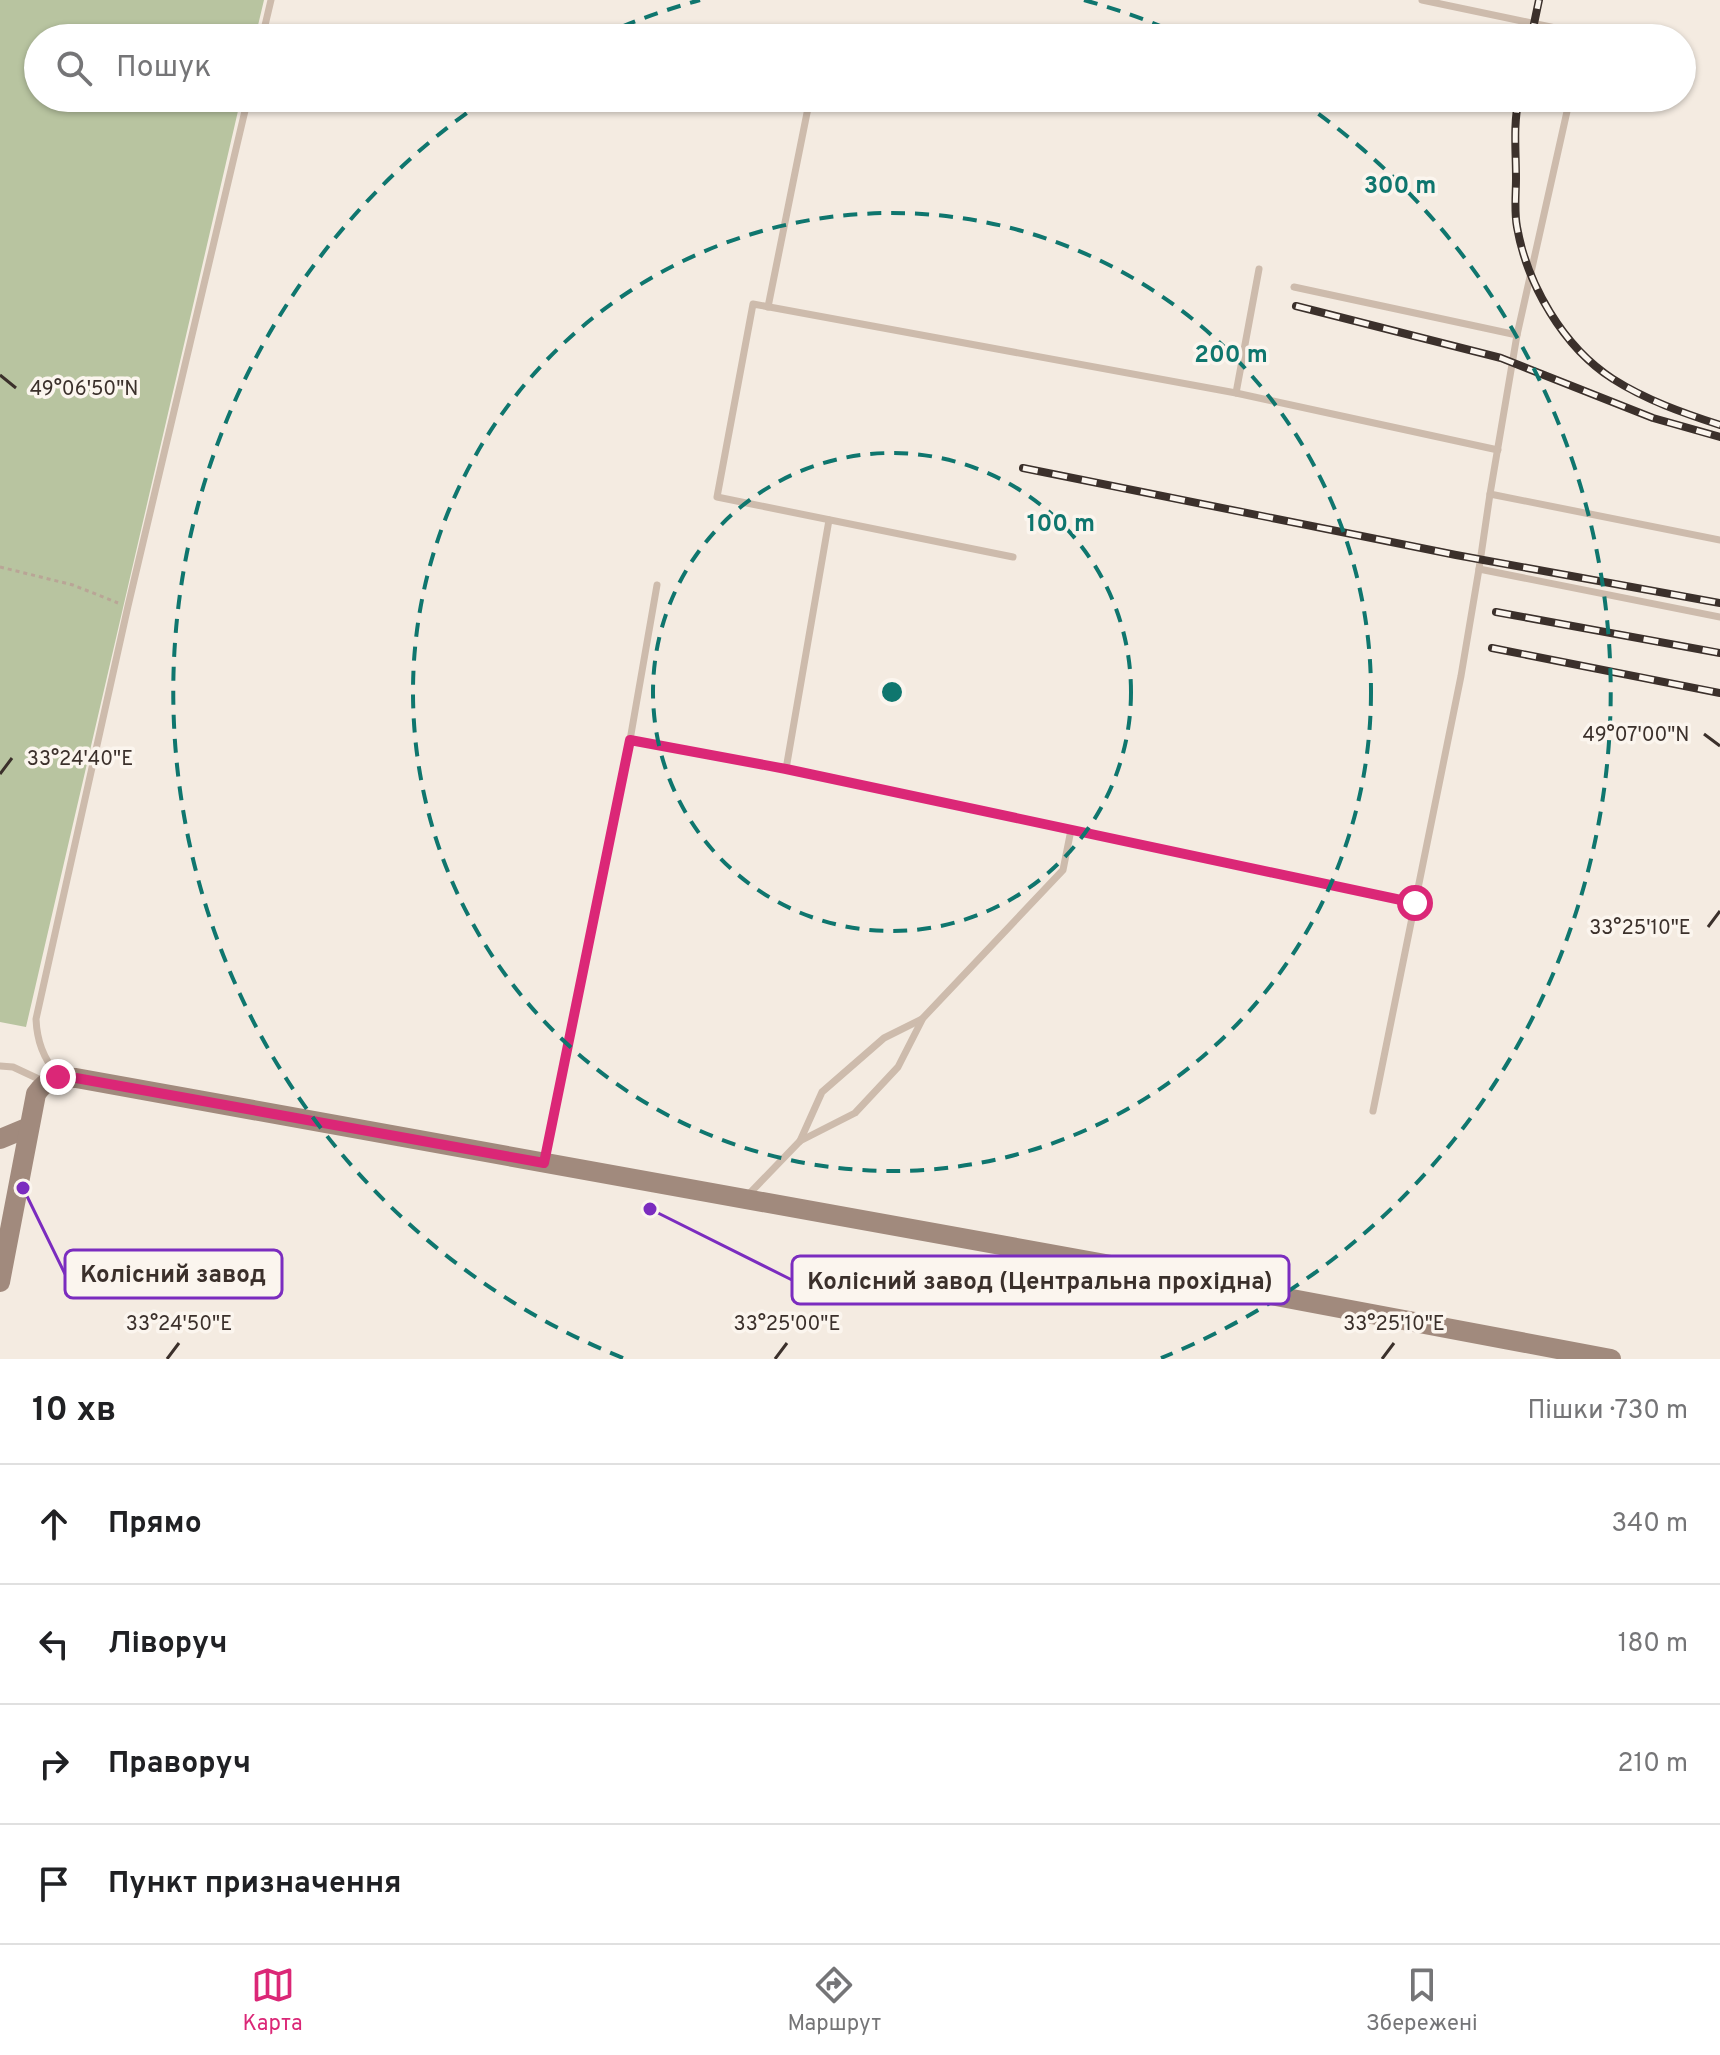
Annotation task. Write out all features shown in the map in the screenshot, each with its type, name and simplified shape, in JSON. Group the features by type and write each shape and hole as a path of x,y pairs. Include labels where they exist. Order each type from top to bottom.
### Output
{"street":[{"path":"0,1282 3,1243 36,1094 51,1080 76,1078 1611,1359"},
{"path":"0,1140 29,1127"},
{"path":"0,1140 13,1146 23,1159"}],"lane":[{"path":"265,24 271,0"},
{"path":"1422,0 1536,24"},
{"path":"51,1080 37,1036 36,1019 128,606 245,112"},
{"path":"768,307 807,112"},
{"path":"1373,1111 1461,676 1517,335 1567,112"},
{"path":"1236,393 1259,269"},
{"path":"1294,287 1517,335"},
{"path":"1013,557 717,497 753,304 1236,393 1498,450"},
{"path":"1490,494 1720,540"},
{"path":"786,769 829,520"},
{"path":"1479,569 1720,617"},
{"path":"544,1163 630,740 657,585"},
{"path":"630,740 786,769 1415,903"},
{"path":"744,1199 800,1141 855,1113 898,1067 923,1018 1063,870 1071,830"},
{"path":"800,1141 822,1092 884,1038 923,1018"},
{"path":"0,1057 13,1067"},
{"path":"0,1066 13,1067 51,1080"}],"path":[{"path":"0,567 73,585 128,606"}],"green space":[{"path":"0,0 264,0 258,24 24,24 24,112 238,112 26,1027 0,1022"}],"railway":[{"path":"1534,24 1539,0"},
{"path":"1517,112 1516,221 1529,270 1550,312 1578,350 1613,379 1652,400 1720,425"},
{"path":"1296,306 1501,358 1653,418 1720,437"},
{"path":"1023,468 1456,555 1720,603"},
{"path":"1496,612 1720,653"},
{"path":"1492,648 1720,693"}],"place":[{"name":"Колісний завод","path":"23,1188"},
{"name":"Колісний завод (Центральна прохідна)","path":"650,1209"}],"route":[{"path":"58,1077 544,1163 630,740 786,769 1415,903"}]}
